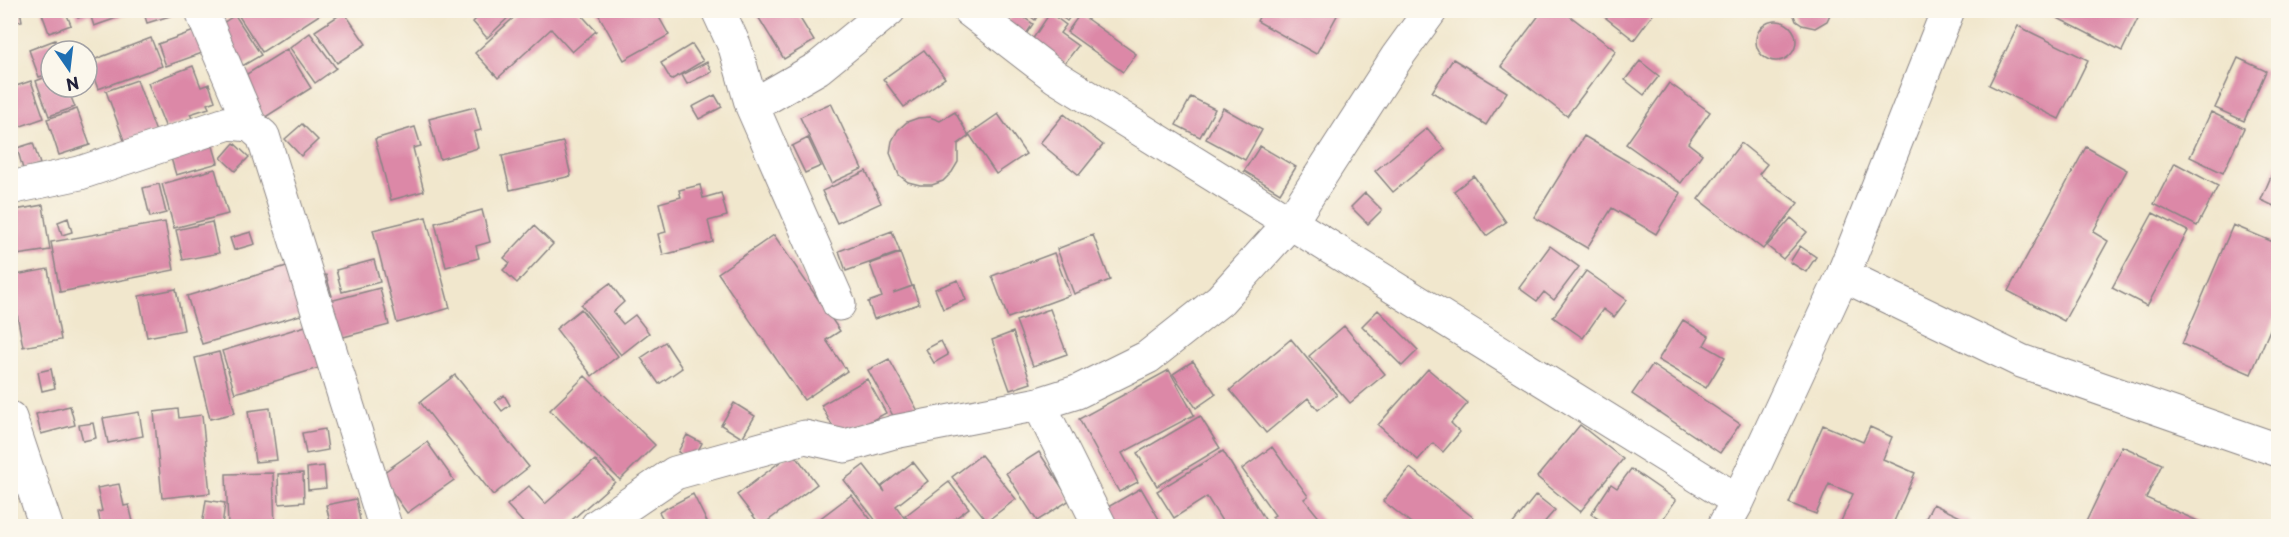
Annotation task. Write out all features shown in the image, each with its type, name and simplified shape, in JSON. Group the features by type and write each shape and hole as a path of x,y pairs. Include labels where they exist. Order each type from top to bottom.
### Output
{"street":[{"path":"208,10 204,17 250,124 263,136 385,526"},
{"path":"718,10 735,47 752,106 839,304"},
{"path":"752,106 818,68 889,10"},
{"path":"969,10 1056,77 1290,223 1731,514 1843,275 1948,10"},
{"path":"597,526 675,473 805,437 845,446 894,432 1039,404 1077,392 1148,357 1220,300 1290,223 1397,57 1431,10"},
{"path":"10,188 80,173 230,123 250,124"},
{"path":"1843,275 2020,361 2278,450"},
{"path":"1039,404 1100,526"},
{"path":"10,418 46,526"}],"building":[{"path":"10,10 20,10 22,21 10,23"},
{"path":"65,10 71,25 49,33 41,11"},
{"path":"75,10 137,11 94,26 90,14 78,18"},
{"path":"143,10 186,10 186,11 147,23"},
{"path":"235,10 327,10 262,52"},
{"path":"485,10 516,10 487,38 473,22"},
{"path":"522,10 577,10 596,31 572,52 551,29 498,78 475,53"},
{"path":"596,10 655,10 669,35 624,60"},
{"path":"754,10 795,10 814,41 784,59"},
{"path":"995,10 1013,10 1005,21"},
{"path":"1022,10 1041,10 1035,20"},
{"path":"1052,10 1075,10 1067,21"},
{"path":"1263,10 1340,10 1316,54 1257,21"},
{"path":"1543,10 1562,10 1616,51 1567,116 1501,66"},
{"path":"1604,10 1656,10 1634,40 1601,14"},
{"path":"1792,10 1832,10 1827,21 1815,28 1796,21"},
{"path":"2042,10 2142,10 2122,51"},
{"path":"1015,11 1033,24 1022,40 1004,27"},
{"path":"344,12 366,44 337,63 315,31"},
{"path":"1050,13 1066,25 1060,33 1078,46 1065,63 1032,40"},
{"path":"1080,14 1136,54 1123,72 1067,32"},
{"path":"235,15 261,55 239,68 214,29"},
{"path":"1776,21 1784,22 1790,27 1795,33 1795,49 1790,55 1784,60 1776,61 1768,60 1762,55 1757,49 1756,41 1757,33 1762,27 1768,22"},
{"path":"2018,26 2088,60 2059,119 1989,85"},
{"path":"197,30 205,52 166,66 158,44"},
{"path":"310,33 336,68 315,83 290,48"},
{"path":"151,38 162,66 99,89 99,58"},
{"path":"692,44 703,61 671,80 661,63"},
{"path":"39,46 39,77 29,50"},
{"path":"287,49 311,88 264,118 239,79"},
{"path":"924,50 945,78 904,107 883,79"},
{"path":"2238,58 2266,71 2244,121 2215,108"},
{"path":"1453,59 1507,92 1486,125 1432,92"},
{"path":"1640,61 1659,76 1644,95 1625,80"},
{"path":"707,62 712,72 687,84 682,75"},
{"path":"193,66 201,87 209,84 215,101 207,104 209,108 190,114 192,118 166,128 148,83"},
{"path":"137,80 156,132 125,143 106,91"},
{"path":"31,81 44,118 10,130 10,88"},
{"path":"1669,83 1710,112 1688,143 1702,154 1681,183 1626,144"},
{"path":"715,95 722,107 699,119 692,107"},
{"path":"1191,97 1215,109 1200,137 1176,125"},
{"path":"43,99 72,99 75,107 49,116"},
{"path":"831,103 862,169 831,183 800,117"},
{"path":"475,107 481,130 474,132 478,148 440,159 429,119"},
{"path":"1223,108 1262,130 1245,160 1206,139"},
{"path":"77,109 90,145 59,155 47,119"},
{"path":"955,112 969,136 958,144 958,162 952,172 943,181 932,185 908,182 899,175 890,153 892,141 898,130 907,122 918,118 930,117 940,121"},
{"path":"2211,112 2244,128 2223,173 2190,157"},
{"path":"998,114 1026,154 996,174 969,134"},
{"path":"1064,114 1103,145 1079,175 1040,143"},
{"path":"302,124 318,140 301,156 285,139"},
{"path":"415,127 421,146 413,148 424,191 391,200 375,139"},
{"path":"1427,128 1445,149 1393,192 1375,171"},
{"path":"1584,136 1681,193 1656,234 1612,208 1587,248 1534,217"},
{"path":"808,138 821,166 805,173 792,146"},
{"path":"563,142 571,176 510,190 502,156"},
{"path":"33,143 40,164 23,169 17,148"},
{"path":"234,143 249,157 235,171 221,158"},
{"path":"1741,143 1767,164 1759,174 1798,203 1763,249 1698,199"},
{"path":"13,145 16,157 10,158 10,146"},
{"path":"213,146 218,163 176,175 171,158"},
{"path":"1260,146 1296,167 1280,193 1244,171"},
{"path":"2086,147 2127,170 2093,232 2108,241 2064,321 2008,291"},
{"path":"2278,160 2278,208 2261,200"},
{"path":"2175,163 2218,186 2197,226 2154,204"},
{"path":"215,169 228,214 174,228 162,184"},
{"path":"866,171 881,203 837,223 822,191"},
{"path":"1474,176 1506,222 1486,236 1454,191"},
{"path":"159,184 166,213 150,217 143,188"},
{"path":"700,185 703,198 721,193 727,216 708,221 713,242 663,255 658,234 666,232 659,203 681,197 679,190"},
{"path":"1365,193 1382,210 1368,224 1351,207"},
{"path":"43,205 50,250 10,256 10,211"},
{"path":"482,210 490,242 476,246 479,258 446,267 435,223"},
{"path":"2153,213 2188,231 2147,306 2112,288"},
{"path":"426,217 450,308 397,323 373,230"},
{"path":"68,218 72,232 62,235 58,222"},
{"path":"1791,218 1807,232 1783,259 1767,246"},
{"path":"165,222 174,270 60,292 51,242"},
{"path":"212,222 219,253 183,260 176,230"},
{"path":"2233,225 2278,244 2278,311 2251,374 2182,344"},
{"path":"534,226 553,244 517,283 503,270 510,263 504,258"},
{"path":"892,231 900,252 846,271 839,251"},
{"path":"251,232 255,244 234,250 230,238"},
{"path":"774,235 840,331 826,340 847,371 804,400 718,273"},
{"path":"1093,235 1110,280 1074,294 1057,249"},
{"path":"1550,246 1579,267 1554,300 1544,292 1537,301 1519,288"},
{"path":"1800,246 1816,257 1806,272 1790,262"},
{"path":"900,253 912,286 893,293 913,286 919,304 874,319 868,302 882,297 870,264"},
{"path":"1054,253 1070,295 1008,318 992,276"},
{"path":"374,260 380,282 342,292 336,270"},
{"path":"290,265 304,314 202,344 187,296"},
{"path":"48,269 61,340 23,347 10,276"},
{"path":"1586,271 1627,300 1614,317 1603,309 1583,338 1553,317"},
{"path":"326,275 332,296 321,298 316,277"},
{"path":"958,280 966,300 943,309 935,289"},
{"path":"610,283 624,302 613,312 623,324 635,315 649,333 621,355 581,305"},
{"path":"380,288 389,325 332,340 322,303"},
{"path":"176,289 184,330 147,337 139,296"},
{"path":"581,309 618,356 592,376 556,329"},
{"path":"1050,309 1067,354 1033,366 1016,321"},
{"path":"1378,310 1418,350 1402,366 1362,326"},
{"path":"1683,320 1709,336 1704,345 1725,357 1706,388 1658,360"},
{"path":"309,325 322,367 235,393 222,351"},
{"path":"1344,326 1385,374 1350,403 1309,356"},
{"path":"1013,332 1031,383 1010,390 992,340"},
{"path":"1291,339 1337,395 1318,410 1308,398 1266,433 1230,390"},
{"path":"941,341 948,355 934,363 926,349"},
{"path":"665,342 682,368 659,384 641,358"},
{"path":"219,352 235,413 210,419 195,358"},
{"path":"889,359 918,411 897,423 868,370"},
{"path":"1193,361 1216,394 1196,408 1173,374"},
{"path":"1652,365 1740,424 1720,453 1632,394"},
{"path":"51,369 55,388 42,391 38,372"},
{"path":"1428,369 1468,403 1451,423 1460,432 1443,452 1433,443 1418,460 1378,425"},
{"path":"1169,370 1194,415 1122,453 1138,482 1119,492 1079,419"},
{"path":"455,375 529,467 493,495 420,402"},
{"path":"585,376 655,445 620,480 550,410"},
{"path":"867,379 886,413 839,438 821,405"},
{"path":"504,395 510,405 502,411 495,402"},
{"path":"734,403 755,416 742,438 721,425"},
{"path":"70,406 75,425 41,434 36,414"},
{"path":"270,408 277,460 255,462 248,411"},
{"path":"178,409 179,418 202,415 210,493 162,498 154,412"},
{"path":"139,412 143,436 108,443 103,418"},
{"path":"1200,416 1220,448 1157,486 1137,453"},
{"path":"93,423 96,438 83,441 79,425"},
{"path":"1580,425 1623,459 1580,512 1537,477"},
{"path":"1823,425 1863,442 1870,427 1892,437 1883,459 1915,473 1892,526 1839,526 1853,494 1829,484 1816,514 1789,503"},
{"path":"325,429 328,450 306,454 302,433"},
{"path":"687,435 702,443 693,460 678,452"},
{"path":"427,442 454,480 407,513 380,475"},
{"path":"2122,446 2162,464 2146,498 2209,526 2084,526"},
{"path":"1272,447 1308,496 1304,499 1326,526 1280,526 1272,517 1275,515 1242,469"},
{"path":"1223,451 1269,526 1225,526 1207,497 1174,518 1157,491"},
{"path":"793,452 817,484 761,526 737,495"},
{"path":"1039,452 1070,500 1037,521 1006,473"},
{"path":"981,455 1016,499 987,521 952,477"},
{"path":"595,460 615,482 565,526 526,526 507,505 529,486 545,504"},
{"path":"913,462 928,481 896,506 905,519 895,526 880,526 844,480 864,465 885,492 882,486"},
{"path":"324,466 326,488 308,490 307,468"},
{"path":"1410,468 1474,518 1467,526 1415,526 1383,501"},
{"path":"1631,469 1676,500 1658,526 1609,526 1591,514 1611,484 1617,488"},
{"path":"273,473 275,526 228,526 226,474"},
{"path":"303,473 304,502 279,504 278,474"},
{"path":"949,482 969,508 945,526 914,526 905,516"},
{"path":"119,484 124,506 129,505 134,526 101,526 98,512 102,511 97,488"},
{"path":"1141,488 1163,526 1110,526 1101,511"},
{"path":"693,494 709,526 667,526 659,512"},
{"path":"851,495 876,526 810,526"},
{"path":"1536,495 1555,510 1541,526 1511,526"},
{"path":"356,499 361,526 331,526 326,505"},
{"path":"206,500 225,503 222,526 202,526"},
{"path":"1933,504 1971,522 1969,526 1922,526"}]}
